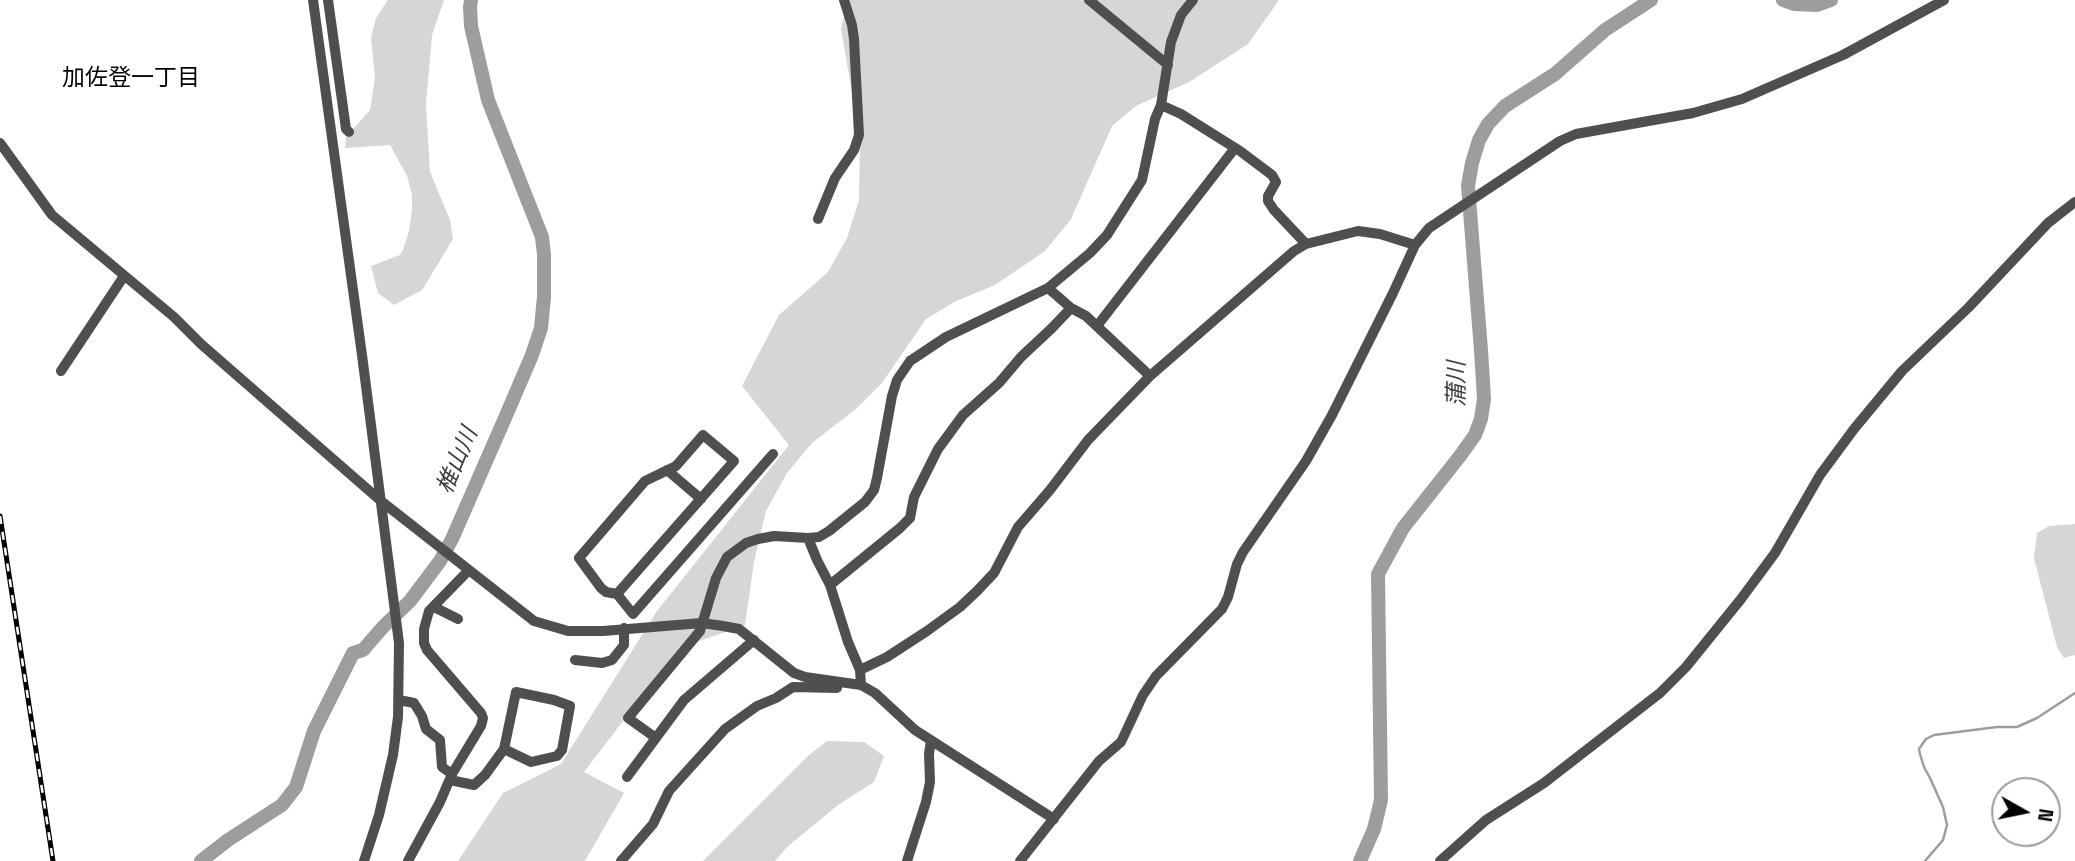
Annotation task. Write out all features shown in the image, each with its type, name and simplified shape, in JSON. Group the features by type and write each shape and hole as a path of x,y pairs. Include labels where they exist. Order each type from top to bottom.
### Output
{"street":[{"path":"313,0 359,328 399,643 396,735 387,785 364,861"},
{"path":"328,0 346,129 349,132"},
{"path":"818,219 835,178 854,150 859,135 854,39 844,0"},
{"path":"1089,0 1168,65"},
{"path":"656,738 628,718 701,631 716,578 727,557 758,538 819,537 865,502 874,490 897,380 910,361 946,337 1048,288 1107,236 1142,180 1155,119 1161,105 1173,35 1181,15 1193,0"},
{"path":"1020,861 1099,761 1121,742 1143,695 1156,676 1222,609 1243,552 1306,461 1332,415 1415,245 1429,228 1560,141 1576,134 1693,113 1742,99 1843,55 1944,0"},
{"path":"1161,105 1181,114 1236,148 1275,178 1276,182 1268,201 1306,244"},
{"path":"0,143 52,215 174,317 201,344 381,501 534,621 568,631 702,623 739,629 793,673 861,685 875,693 915,730 1054,819"},
{"path":"1097,326 1236,148"},
{"path":"1440,861 1486,820 1544,783 1660,693 1686,667 1775,553 1820,475 1902,371 1968,308 2048,223 2075,202"},
{"path":"860,670 887,657 927,631 977,591 994,573 1018,527 1088,440 1150,376 1294,251 1306,244 1358,232 1380,234 1415,245"},
{"path":"61,371 124,276"},
{"path":"1048,288 1086,316 1150,376"},
{"path":"830,585 910,517 914,497 938,449 963,415 999,383 1071,307"},
{"path":"617,594 734,461 703,435 676,466 645,481 579,558 601,588 617,594 633,614"},
{"path":"575,660 602,663 612,660 624,645 633,614 773,454"},
{"path":"667,470 701,499"},
{"path":"808,538 830,585 860,670 861,685"},
{"path":"408,861 483,718 424,643 426,619 466,569"},
{"path":"433,607 458,619"},
{"path":"627,777 694,689 754,640"},
{"path":"621,861 653,824 669,791 716,737 736,720 797,686 841,688 861,685"},
{"path":"398,700 414,703 426,729 440,740 442,767 451,777 474,785 504,749 516,692 570,706 562,750 557,756 531,762 504,749"},
{"path":"907,861 930,782 931,740"}],"shaded area":[{"path":"388,0 444,0 432,35 426,104 430,172 450,220 453,239 422,290 394,305 378,293 371,266 400,255 403,250 412,210 412,195 407,176 390,145 345,148 346,137 370,110 375,78 371,38 376,18"},
{"path":"848,0 1279,0 1248,44 1189,82 1136,106 1112,126 1071,219 1045,251 995,285 956,301 926,319 882,383 857,408 812,443 787,473 766,511 754,562 745,625 679,648 584,772 624,793 585,861 458,861 503,793 561,764 657,611 789,445 742,386 779,315 828,272 847,238 859,200 860,139 841,29"},
{"path":"2075,524 2075,655 2064,658 2057,647 2034,558 2037,533 2049,526"},
{"path":"827,741 864,742 884,756 874,782 838,805 787,847 775,861 703,861 809,755"}],"waterway":[{"name":"椎山川","path":"201,861 282,805 296,787 314,731 353,653 363,650 410,601 440,561 452,539 532,355 541,328 544,297 542,237 488,100 471,26 471,0"},
{"name":"蒲川","path":"1360,861 1374,829 1381,800 1378,574 1403,528 1460,456 1475,435 1481,419 1484,399 1468,186 1479,140 1488,124 1505,106 1555,74 1605,30 1651,0"},
{"name":"蒲川","path":"1783,0 1794,4 1817,5 1831,0"},
{"path":"1925,861 1943,840 1947,825 1943,807 1920,754 1919,749 1926,739 1934,735 2017,727 2037,718 2075,693"}],"railway":[{"path":"0,516 53,861"}],"district":[{"name":"加佐登一丁目","path":"131,79"}]}
